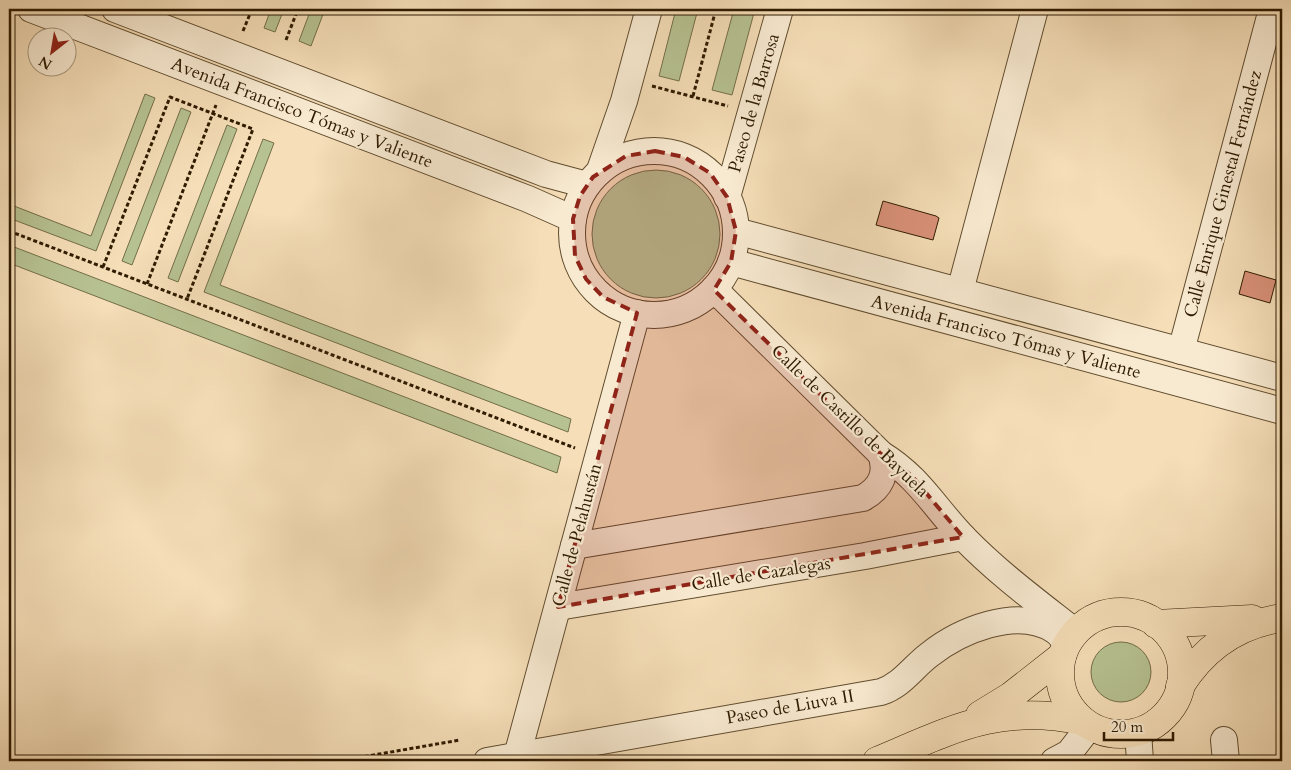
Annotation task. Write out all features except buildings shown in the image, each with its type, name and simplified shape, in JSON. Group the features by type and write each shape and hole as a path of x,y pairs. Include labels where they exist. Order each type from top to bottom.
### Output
{"main road":[{"path":"877,761 976,721 1020,714 1041,714 1086,723 1114,734 1138,732 1153,725 1166,714 1175,701 1180,686 1182,669 1178,654 1168,635 1156,624 1136,615 1114,613 1093,619 1011,696 955,728"},
{"path":"1156,624 1282,617"},
{"path":"1180,686 1198,660 1227,636 1246,626 1282,617"},
{"path":"1068,644 1060,678 1063,694 1071,708 1086,723"}],"street":[{"name":"Avenida Francisco Tómas y Valiente","path":"31,9 573,219"},
{"name":"Avenida Francisco Tómas y Valiente","path":"115,9 546,174 593,178"},
{"path":"593,178 612,162 633,154 655,150 684,156 710,173 727,197 733,213 736,231 731,262 714,289 698,302 678,311 658,315 637,313 614,304 603,297 586,279 575,256 573,219 580,196 593,178 624,101 649,9"},
{"name":"Paseo de la Barrosa","path":"727,197 780,9"},
{"path":"960,291 1034,9"},
{"name":"Calle Enrique Ginestal Fernández","path":"1181,351 1272,9"},
{"name":"Avenida Francisco Tómas y Valiente","path":"736,231 1282,378"},
{"name":"Avenida Francisco Tómas y Valiente","path":"731,262 1282,411"},
{"name":"Calle de Castillo de Bayuela","path":"714,289 881,454 911,475 963,537 1001,573 1068,644"},
{"name":"Calle de Pelahustán","path":"517,756 637,313"},
{"path":"574,546 863,498 872,493 882,479 884,462 881,454"},
{"name":"Calle de Cazalegas","path":"558,607 865,556 963,537"},
{"name":"Paseo de Liuva II","path":"487,761 881,692 899,684 917,665 944,644 962,635 1000,623 1023,621 1045,625 1056,630 1068,644"},
{"path":"1054,761 1069,754 1086,723"},
{"path":"1138,732 1140,761"}],"path":[{"path":"246,26 252,9"},
{"path":"286,40 298,9"},
{"path":"693,96 716,9"},
{"path":"651,85 736,108"},
{"path":"103,267 170,97 253,129 187,299"},
{"path":"147,284 213,114"},
{"path":"9,231 564,444"},
{"path":"339,761 460,740"}],"highlighted area":[{"path":"655,151 684,157 710,173 727,197 736,231 731,262 714,290 881,454 911,475 963,537 558,607 637,313 603,297 586,279 575,256 573,219 580,196 593,177 626,156"}],"green space":[{"path":"271,9 284,9 275,32 264,28"},
{"path":"311,9 325,9 311,46 299,41"},
{"path":"676,9 698,9 679,81 659,76"},
{"path":"734,9 755,9 732,95 712,90"},
{"path":"145,94 155,98 96,251 9,218 9,204 91,236"},
{"path":"181,108 191,112 132,265 122,261"},
{"path":"227,125 237,129 178,282 168,278"},
{"path":"263,139 274,143 220,285 571,419 568,432 204,292"},
{"path":"656,170 680,175 692,181 701,189 709,198 715,210 720,234 715,258 709,270 701,279 692,287 680,293 656,298 632,293 620,287 611,279 603,270 597,258 592,234 597,210 603,198 611,189 620,181 632,175"},
{"path":"9,245 561,457 557,473 9,263"},
{"path":"1115,642 1127,642 1138,647 1146,655 1151,666 1149,684 1138,697 1127,702 1115,702 1104,697 1096,689 1091,678 1091,666 1096,655 1104,647"}]}
